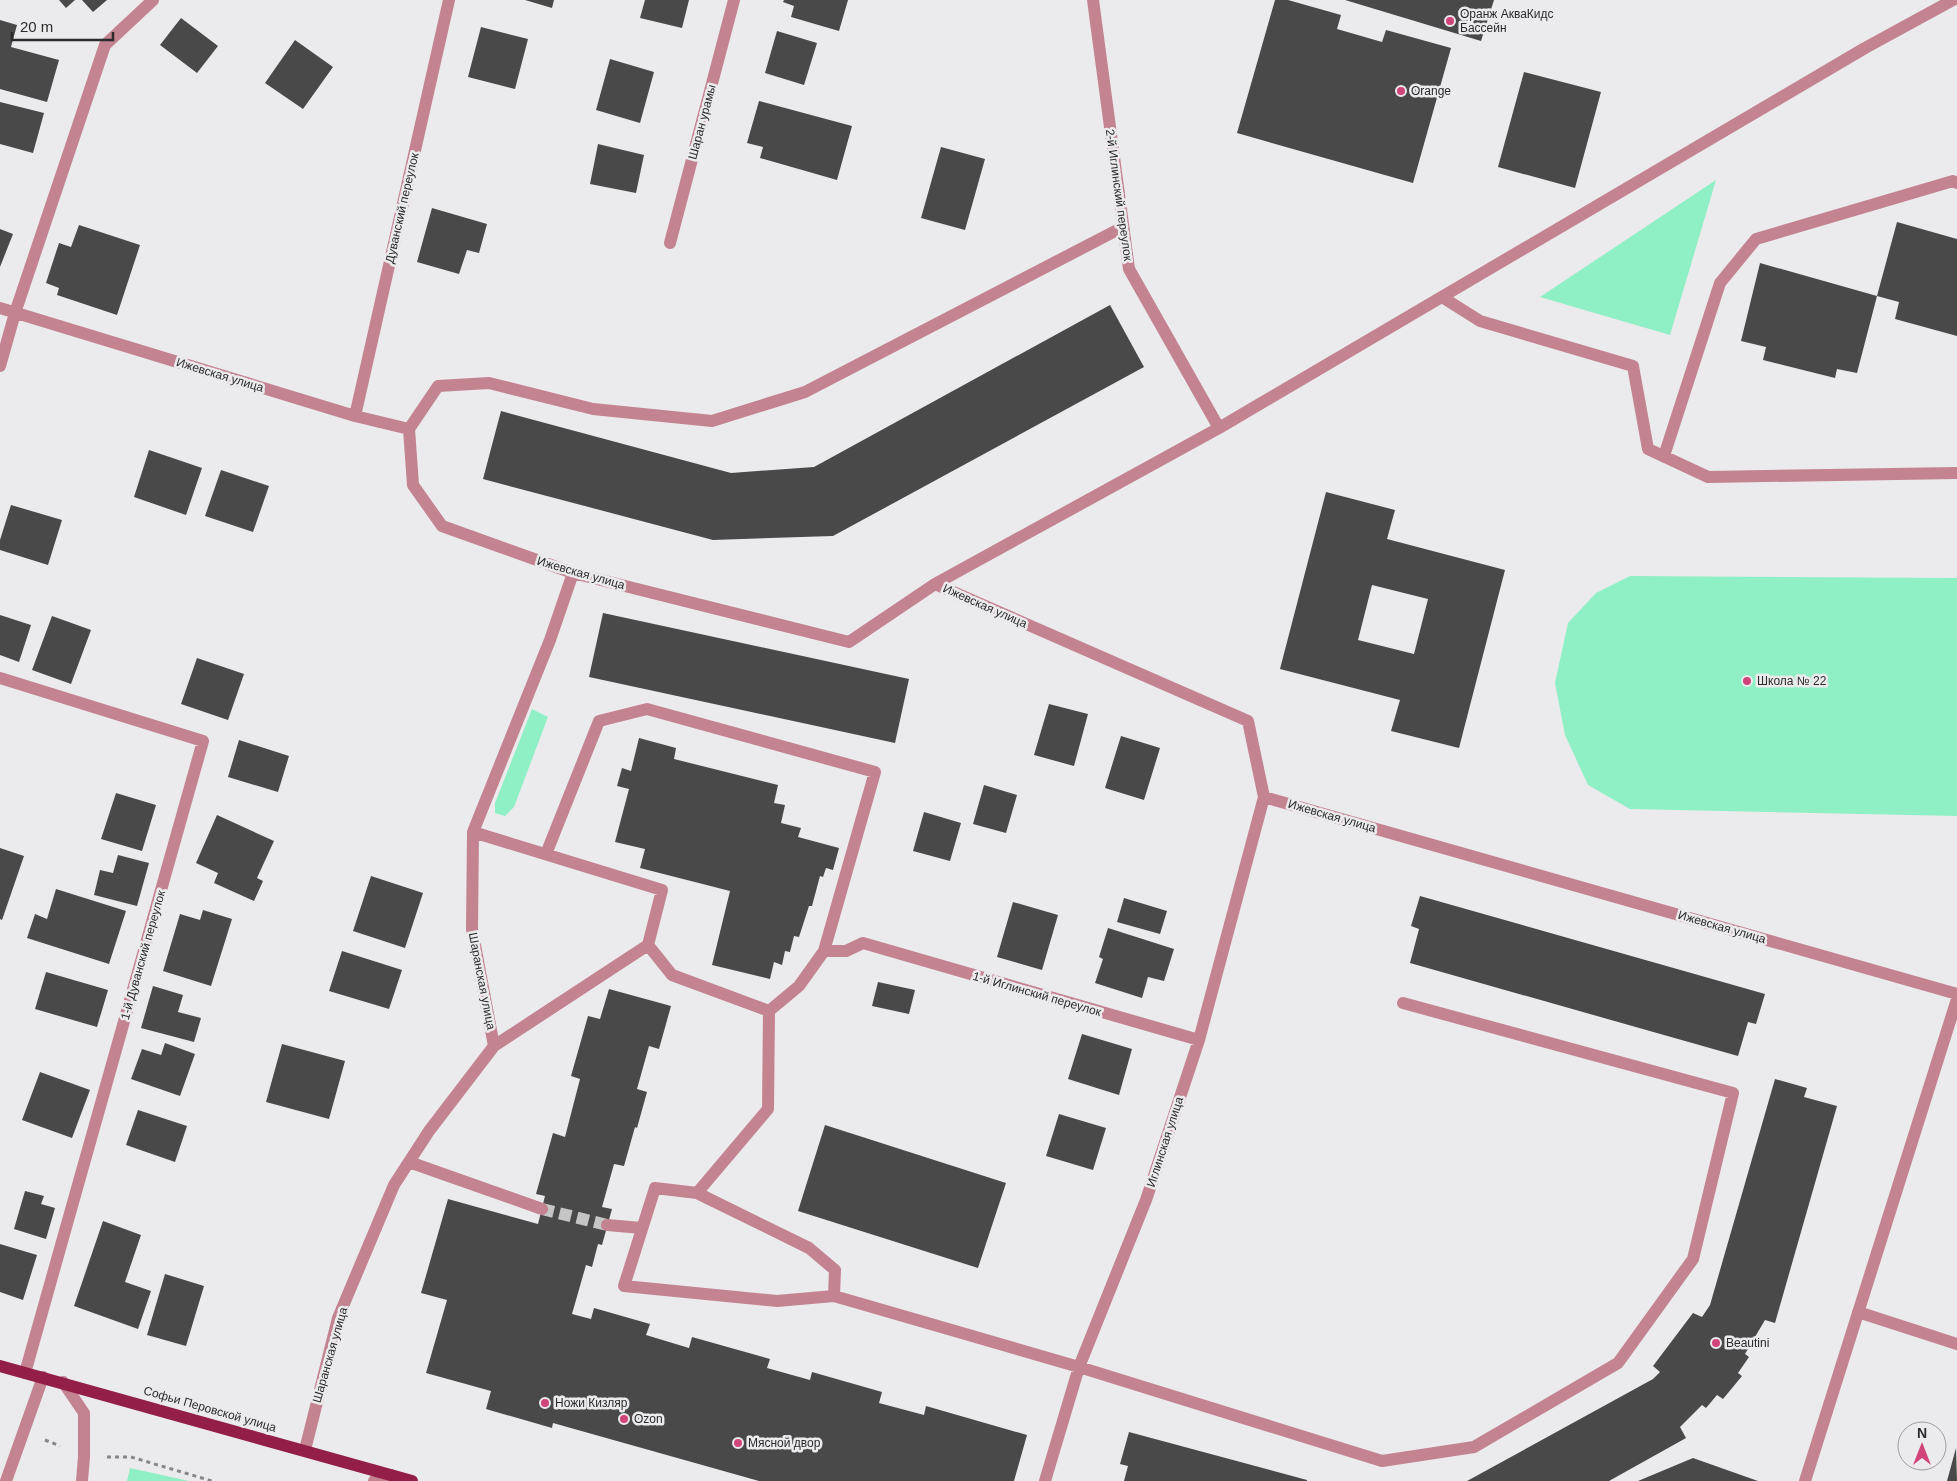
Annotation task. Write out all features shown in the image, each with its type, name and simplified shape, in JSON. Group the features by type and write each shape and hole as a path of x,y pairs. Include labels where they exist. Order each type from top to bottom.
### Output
{"main road":[{"name":"Софьи Перовской улица","path":"0,1366 63,1382 412,1481"}],"street":[{"path":"0,366 15,312 105,45 153,0"},
{"name":"Дуванский переулок","path":"355,416 449,0"},
{"name":"Шаран урамы","path":"670,243 734,0"},
{"name":"2-й Иглинский переулок","path":"1093,0 1129,269 1218,428"},
{"path":"935,584 1218,428 1865,48 1953,0"},
{"path":"1664,456 1720,283 1756,239 1953,182 1957,183"},
{"path":"409,429 438,386 489,383 593,409 712,421 805,392 1123,227"},
{"path":"1442,297 1480,321 1634,366 1648,449 1708,477 1957,473"},
{"name":"Ижевская улица","path":"0,308 355,416 409,429 413,485 442,526 573,573 849,642 935,584 1248,721 1264,796 1957,994"},
{"name":"Шаранская улица","path":"305,1450 338,1318 394,1185 429,1132 494,1046 472,929 473,832 546,648 573,573"},
{"name":"1-й Дуванский переулок","path":"0,678 203,741 25,1373"},
{"path":"546,854 599,722 647,708 875,772 824,951 799,986 769,1011 768,1108 697,1193"},
{"name":"Иглинская улица","path":"1045,1481 1079,1367 1146,1200 1199,1040 1264,796"},
{"path":"473,832 662,890 648,945 494,1046"},
{"name":"1-й Иглинский переулок","path":"824,951 846,950 863,943 1199,1040"},
{"path":"648,945 672,975 769,1011"},
{"path":"1805,1481 1957,999"},
{"path":"834,1296 835,1270 810,1248 697,1193 655,1188 624,1286 777,1301 834,1296 1079,1367 1382,1461 1474,1447 1618,1363 1694,1259 1733,1093 1404,1003"},
{"path":"409,1162 542,1209"},
{"path":"607,1225 642,1228"},
{"path":"1858,1312 1957,1344"},
{"path":"6,1481 43,1377"},
{"path":"63,1382 84,1413 82,1481"},
{"path":"374,1481 391,1475"}],"green space":[{"path":"1716,180 1670,335 1540,297"},
{"path":"1630,576 1957,578 1957,816 1630,809 1588,785 1565,735 1555,683 1568,623 1596,593"},
{"path":"532,709 548,717 514,807 505,816 495,813 495,803"},
{"path":"130,1468 189,1481 127,1481"}],"building":[{"path":"59,0 75,0 66,8"},
{"path":"82,0 107,0 93,12"},
{"path":"525,0 554,0 552,8"},
{"path":"645,0 689,0 682,28 640,18"},
{"path":"784,0 848,0 839,31 791,17 794,6 783,2"},
{"path":"1275,0 1288,0 1341,15 1337,29 1382,42 1386,30 1451,48 1413,183 1237,133"},
{"name":"Оранж АкваКидс Бассейн","path":"1345,0 1494,0 1481,41"},
{"path":"181,18 218,46 197,73 160,45"},
{"path":"0,20 17,25 11,47 59,60 47,102 0,89"},
{"path":"481,27 528,39 515,89 468,77"},
{"path":"777,31 817,43 804,85 765,73"},
{"path":"295,40 333,67 303,109 265,83"},
{"path":"610,59 654,72 640,123 596,110"},
{"path":"1524,72 1601,92 1575,188 1498,167"},
{"path":"759,101 852,126 837,180 760,158 763,147 747,143"},
{"path":"0,102 44,113 33,153 0,144"},
{"path":"598,144 644,155 636,193 590,184"},
{"path":"941,147 985,159 965,230 921,218"},
{"path":"432,208 487,224 479,253 467,250 459,274 417,262"},
{"path":"1897,222 1957,239 1957,336 1895,319 1899,302 1877,296"},
{"path":"79,225 140,245 117,315 57,295 59,288 46,283 59,243 71,247"},
{"path":"0,229 13,234 0,267"},
{"path":"1760,263 1877,296 1857,373 1837,369 1835,378 1763,360 1766,347 1741,341"},
{"path":"1110,305 1144,367 833,536 713,540 483,479 501,411 731,473 814,467"},
{"path":"149,450 202,468 186,515 134,497"},
{"path":"221,470 269,486 253,532 205,516"},
{"path":"1326,492 1395,510 1387,539 1505,570 1459,748 1391,731 1400,700 1280,669","holes":["1372,585 1428,599 1414,654 1358,640"]},
{"path":"11,505 62,520 48,565 0,550 0,540"},
{"path":"603,613 909,679 895,743 589,677"},
{"path":"0,615 31,625 19,662 0,655"},
{"path":"52,616 91,630 71,684 32,670"},
{"path":"197,658 244,674 228,720 181,704"},
{"path":"1049,704 1088,714 1074,766 1034,755"},
{"path":"1121,736 1160,748 1144,800 1105,788"},
{"path":"639,738 676,748 674,759 778,785 774,803 785,805 781,823 801,828 798,837 839,848 833,870 826,868 823,877 820,876 812,906 809,906 799,937 794,936 790,952 785,951 782,965 774,962 770,979 712,965 730,891 640,868 645,849 615,842 629,789 617,786 622,768 631,771"},
{"path":"239,740 289,756 278,792 228,777"},
{"path":"984,785 1017,795 1006,833 973,824"},
{"path":"116,793 156,805 142,851 101,839"},
{"path":"924,812 961,823 950,861 913,851"},
{"path":"217,815 274,841 257,878 263,881 254,901 214,883 218,873 196,863"},
{"path":"0,848 24,856 2,920 0,919"},
{"path":"118,855 149,863 137,906 94,895 100,870 113,873"},
{"path":"371,876 423,893 405,948 353,931"},
{"path":"56,889 126,911 109,964 27,938 35,914 47,919"},
{"path":"1420,896 1765,994 1756,1024 1748,1022 1738,1056 1410,963 1419,929 1411,926"},
{"path":"1124,898 1167,911 1160,934 1117,922"},
{"path":"1013,902 1058,915 1042,970 997,957"},
{"path":"203,910 232,919 211,986 163,971 180,914 200,920"},
{"path":"1108,928 1174,949 1164,981 1148,977 1142,998 1095,983 1103,959 1099,957"},
{"path":"342,951 402,970 389,1009 329,991"},
{"path":"46,972 108,990 97,1027 35,1009"},
{"path":"878,982 915,990 909,1014 872,1006"},
{"path":"153,986 183,995 178,1012 201,1018 194,1042 141,1028"},
{"path":"609,989 671,1006 659,1049 649,1046 637,1089 647,1092 637,1128 635,1127 624,1166 614,1164 602,1207 612,1209 602,1245 598,1244 592,1267 586,1265 572,1314 591,1319 594,1308 650,1324 646,1335 689,1348 692,1337 770,1359 767,1368 810,1380 812,1372 882,1392 879,1403 924,1415 926,1406 1027,1435 1014,1481 759,1481 553,1423 552,1428 486,1409 491,1391 426,1373 447,1300 421,1293 448,1199 538,1224 545,1196 536,1194 553,1133 565,1137 580,1079 571,1076 588,1016 600,1019"},
{"path":"1082,1034 1132,1049 1119,1095 1068,1079"},
{"path":"165,1043 195,1054 180,1096 131,1079 142,1049 161,1055"},
{"path":"282,1044 345,1061 329,1119 266,1102"},
{"path":"40,1072 90,1090 72,1138 22,1120"},
{"path":"1775,1079 1807,1088 1804,1097 1837,1106 1775,1323 1765,1320 1745,1354 1749,1357 1738,1373 1742,1376 1723,1399 1717,1395 1706,1408 1702,1405 1680,1427 1686,1438 1609,1481 1467,1481 1653,1379 1660,1372 1653,1366 1693,1313 1702,1317 1710,1305"},
{"path":"138,1110 187,1126 175,1162 126,1145"},
{"path":"1059,1114 1106,1128 1093,1170 1046,1156"},
{"path":"825,1125 1006,1183 978,1268 798,1211"},
{"path":"25,1191 44,1196 41,1204 55,1208 46,1239 14,1229"},
{"path":"103,1221 141,1235 125,1282 151,1291 138,1329 74,1306"},
{"path":"0,1244 37,1255 23,1300 0,1292"},
{"path":"165,1274 204,1286 186,1346 147,1335"},
{"path":"1129,1432 1307,1481 1124,1481 1128,1466 1120,1464"},
{"path":"1956,1448 1957,1481 1947,1481"},
{"path":"1693,1458 1758,1481 1638,1481"}],"tunnel":[{"path":"542,1209 607,1225"}],"place":[{"name":"Оранж АкваКидс Бассейн","path":"1450,21"},
{"name":"Orange","path":"1401,91"},
{"name":"Школа № 22","path":"1747,681"},
{"name":"Beautini","path":"1716,1343"},
{"name":"Ножи Кизляр","path":"545,1403"},
{"name":"Ozon","path":"624,1419"},
{"name":"Мясной двор","path":"738,1443"}]}
